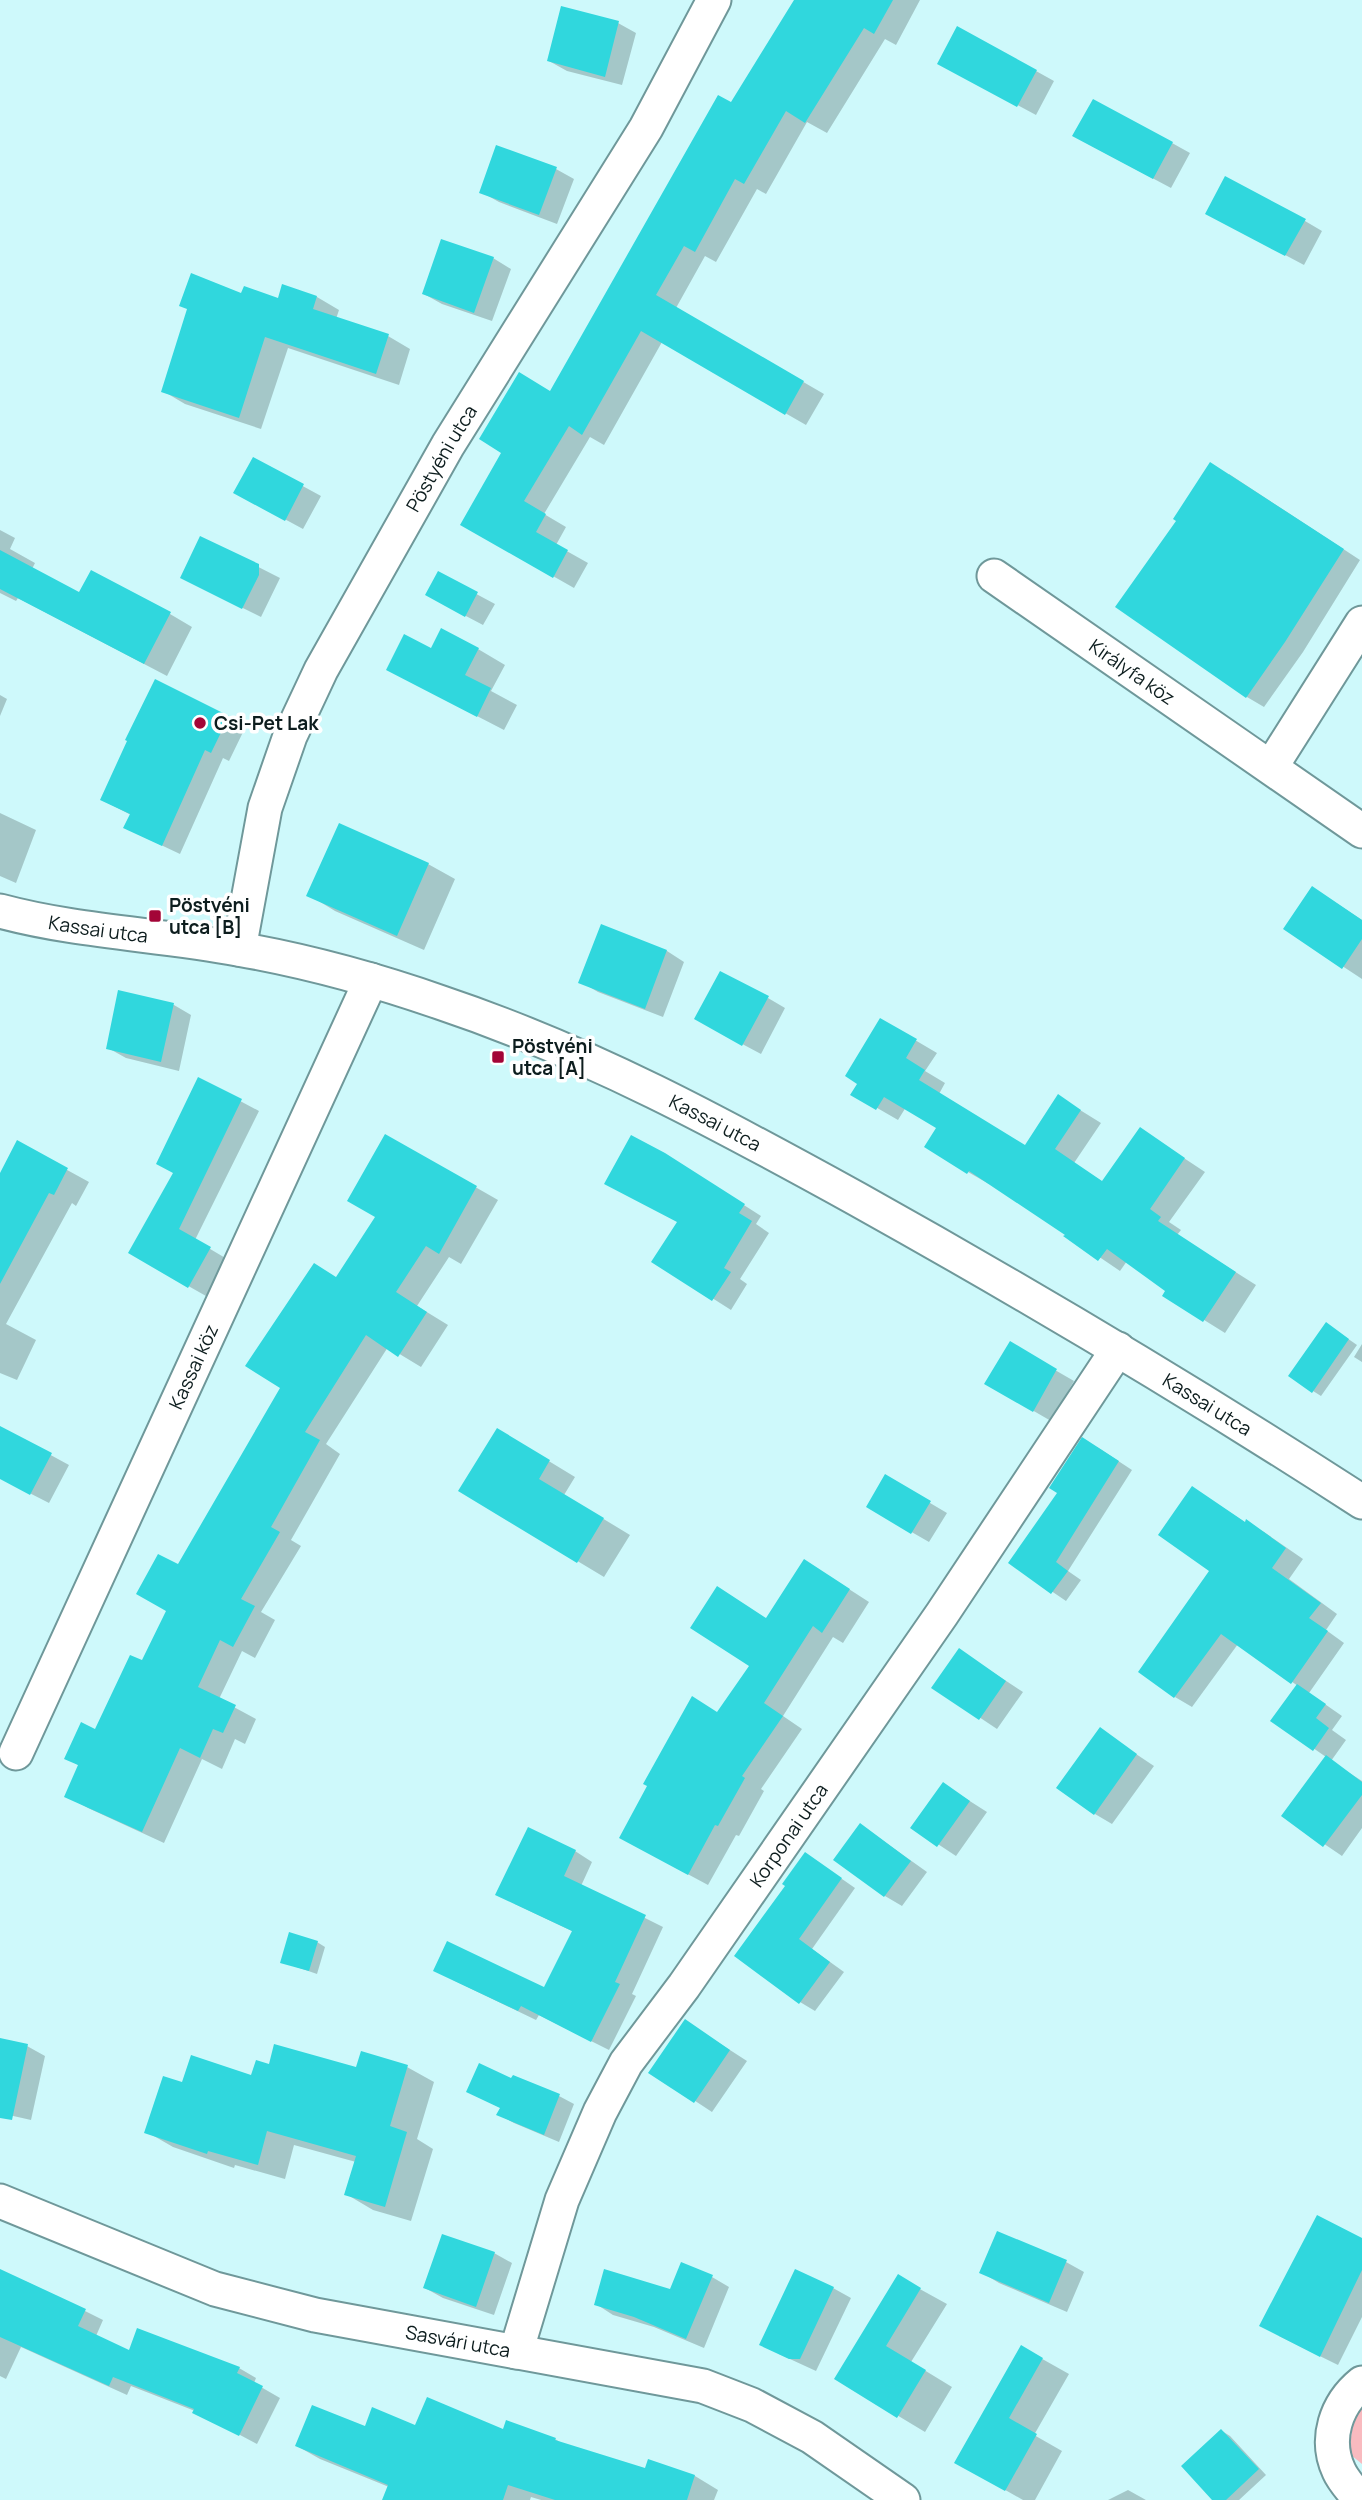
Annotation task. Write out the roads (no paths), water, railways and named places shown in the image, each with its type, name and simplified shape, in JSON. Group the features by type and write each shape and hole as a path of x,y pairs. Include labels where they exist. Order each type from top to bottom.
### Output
{"street":[{"name":"Pöstyéni utca","path":"239,949 265,808 290,736 321,670 448,445 646,128 714,0"},
{"name":"Királyfa köz","path":"995,576 1362,831"},
{"path":"1271,767 1362,623"},
{"name":"Kassai utca","path":"0,911 41,922 239,949 372,980 503,1024 631,1079 758,1144 965,1259 1118,1349 1362,1502"},
{"name":"Kassai köz","path":"16,1753 372,980"},
{"name":"Korponai utca","path":"516,2352 562,2200 600,2112 626,2063 684,1986 942,1614 1118,1349"},
{"name":"Sasvári utca","path":"0,2201 215,2289 315,2315 704,2386 752,2405 811,2437 903,2500"},
{"path":"1358,2497 1339,2472 1332,2449 1334,2419 1353,2390 1362,2383"}],"place":[{"name":"Csi-Pet Lak","path":"200,723"},
{"name":"Pöstyéni utca [B]","path":"155,916"},
{"name":"Pöstyéni utca [A]","path":"498,1057"}]}
